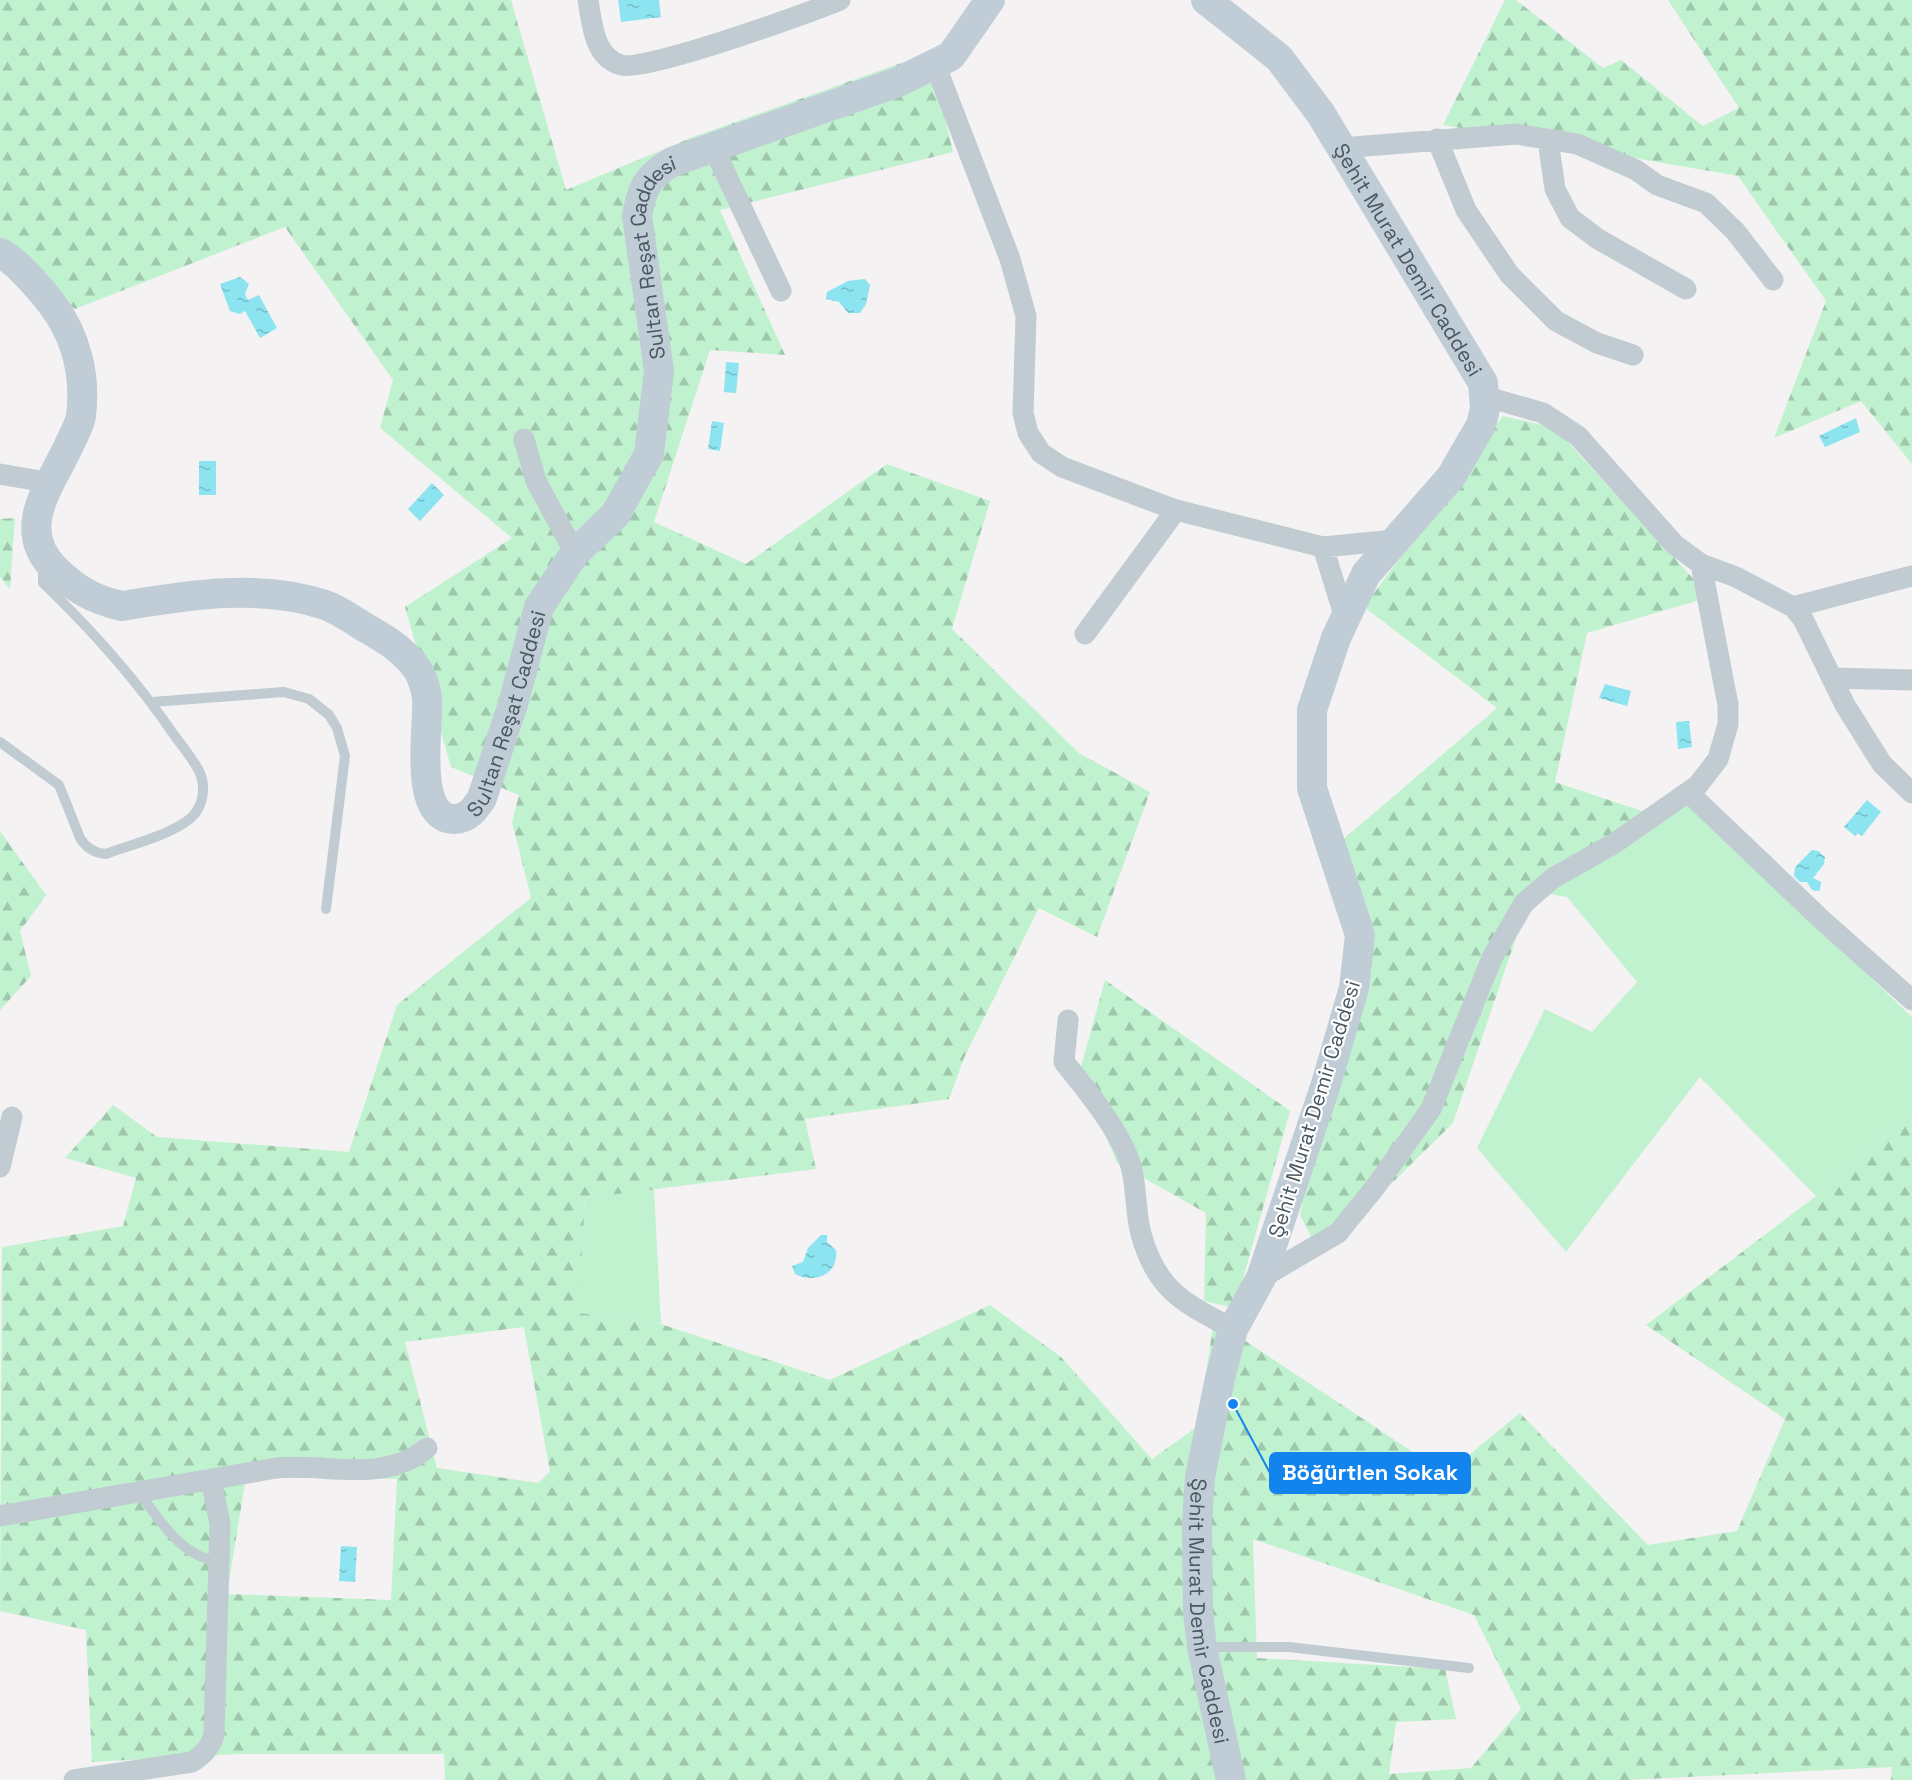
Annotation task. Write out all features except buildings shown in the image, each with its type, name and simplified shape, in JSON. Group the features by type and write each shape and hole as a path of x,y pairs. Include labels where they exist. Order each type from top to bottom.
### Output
{"street":[{"path":"588,0 593,33 603,54 621,65 639,66 736,37 840,0"},
{"name":"Sultan Reşat Caddesi","path":"0,253 42,292 67,325 81,369 81,418 36,515 38,549 49,564 73,586 122,606 197,594 282,594 327,606 395,644 417,668 427,698 425,761 429,796 438,810 449,819 459,819 476,808 482,798 513,704 539,607 575,553 615,515 649,453 659,371 637,216 641,192 654,172 672,162 898,82 951,56 990,0"},
{"name":"Şehit Murat Demir Caddesi","path":"1206,0 1279,58 1321,114 1483,383 1485,409 1481,425 1451,477 1365,574 1336,638 1312,710 1312,788 1360,935 1354,988 1326,1084 1261,1278 1233,1329 1220,1378 1200,1477 1196,1572 1202,1647 1231,1780"},
{"path":"935,63 1010,259 1026,316 1023,413 1028,433 1041,453 1062,467 1176,510 1323,547 1395,540"},
{"path":"1341,148 1516,134 1577,144 1636,170 1658,185 1706,203 1735,231 1773,280"},
{"path":"1437,139 1466,210 1509,274 1556,321 1597,344 1633,355"},
{"path":"1548,140 1555,189 1570,218 1598,239 1686,289"},
{"path":"713,147 781,291"},
{"path":"1484,396 1543,413 1578,436 1675,545 1701,564 1736,577 1793,607 1803,620 1832,678 1882,764 1912,793"},
{"path":"524,439 536,481 575,553"},
{"path":"0,474 52,483"},
{"path":"1085,634 1176,510"},
{"path":"1323,547 1345,618"},
{"path":"1261,1278 1338,1233 1376,1186 1431,1109 1492,957 1524,903 1553,878 1615,843 1698,785 1718,759 1729,715 1701,564"},
{"path":"1793,607 1912,576"},
{"path":"1832,678 1912,680"},
{"path":"1688,792 1822,920 1912,1000"},
{"path":"1068,1020 1064,1062 1115,1134 1130,1165 1141,1234 1160,1280 1179,1299 1233,1329"},
{"path":"0,1167 12,1117"},
{"path":"0,1516 292,1466 384,1469 406,1463 427,1449"},
{"path":"74,1780 192,1762 207,1750 214,1735 220,1524 211,1479"}],"lane":[{"path":"0,742 59,786 84,845 98,853 106,854 179,826 196,812 202,801 200,772 152,702 96,635 43,583 43,571 49,564"},
{"path":"152,702 284,692 309,699 329,715 337,728 345,756 326,909"},
{"path":"139,1493 178,1544 197,1557 219,1562"},
{"path":"1202,1647 1289,1647 1469,1668"}],"green space":[{"path":"0,0 511,0 566,190 693,137 929,53 953,152 720,210 785,355 710,350 654,522 746,564 887,464 990,501 952,629 1079,753 1150,792 1097,937 1039,908 964,1058 949,1099 805,1119 816,1169 585,1198 579,1313 661,1324 830,1380 990,1305 1061,1357 1152,1459 1198,1426 1214,1320 1446,1474 1520,1413 1648,1545 1737,1531 1785,1419 1646,1325 1816,1196 1912,1115 1912,1780 1891,1780 1892,1767 1625,1780 445,1780 444,1754 238,1754 92,1762 86,1630 0,1611 2,1247 123,1226 136,1178 65,1158 113,1105 157,1137 349,1152 397,1005 531,898 512,822 519,795 451,767 405,607 512,538 380,428 393,380 285,227 75,309 0,251","holes":["524,1327 550,1472 538,1483 437,1468 405,1342","246,1477 397,1479 391,1600 227,1594","1253,1539 1474,1615 1521,1709 1471,1768 1389,1774 1396,1722 1456,1719 1445,1669 1257,1658"]},
{"path":"1505,0 1516,0 1603,68 1621,60 1703,126 1739,108 1668,0 1912,0 1912,464 1861,401 1774,438 1826,301 1738,176 1443,125"},
{"path":"1503,416 1555,428 1710,597 1587,633 1555,782 1654,815 1532,891 1453,1123 1320,1254 1300,1215 1358,922 1340,842 1497,708 1364,607"},
{"path":"15,518 10,589 0,577 0,519"},
{"path":"1690,805 1912,1017 1912,1115 1816,1196 1700,1077 1566,1252 1477,1148 1545,1009 1592,1032 1637,982 1567,897 1532,891 1682,806"},
{"path":"0,831 46,895 20,931 31,976 0,1010"},
{"path":"1105,980 1290,1111 1235,1308 1204,1301 1206,1213 1117,1163 1079,1074"},
{"path":"654,1188 661,1324 578,1313 585,1198"}],"water":[{"path":"618,0 659,0 661,17 621,22"},
{"path":"240,277 249,284 245,294 248,300 259,295 277,328 260,338 245,311 240,314 230,311 220,284"},
{"path":"865,279 870,285 866,304 860,313 848,313 839,302 826,299 827,292 848,281"},
{"path":"726,362 739,363 736,393 724,392"},
{"path":"1856,418 1860,432 1825,447 1819,436"},
{"path":"712,421 724,423 720,451 708,449"},
{"path":"199,461 216,461 216,495 199,495"},
{"path":"432,483 444,495 420,521 408,509"},
{"path":"1605,684 1631,691 1627,706 1599,698"},
{"path":"1689,721 1692,747 1678,749 1676,722"},
{"path":"1867,800 1881,812 1862,836 1858,833 1855,836 1844,827"},
{"path":"1812,850 1818,851 1825,857 1824,864 1813,878 1821,882 1820,890 1817,891 1812,890 1807,882 1800,882 1794,876 1795,867"},
{"path":"821,1235 827,1235 827,1242 836,1250 834,1266 824,1275 817,1277 802,1277 795,1274 792,1266 803,1262 808,1248"},
{"path":"341,1546 357,1547 355,1582 339,1581"}],"place":[{"name":"Böğürtlen Sokak","path":"1233,1404"}]}
